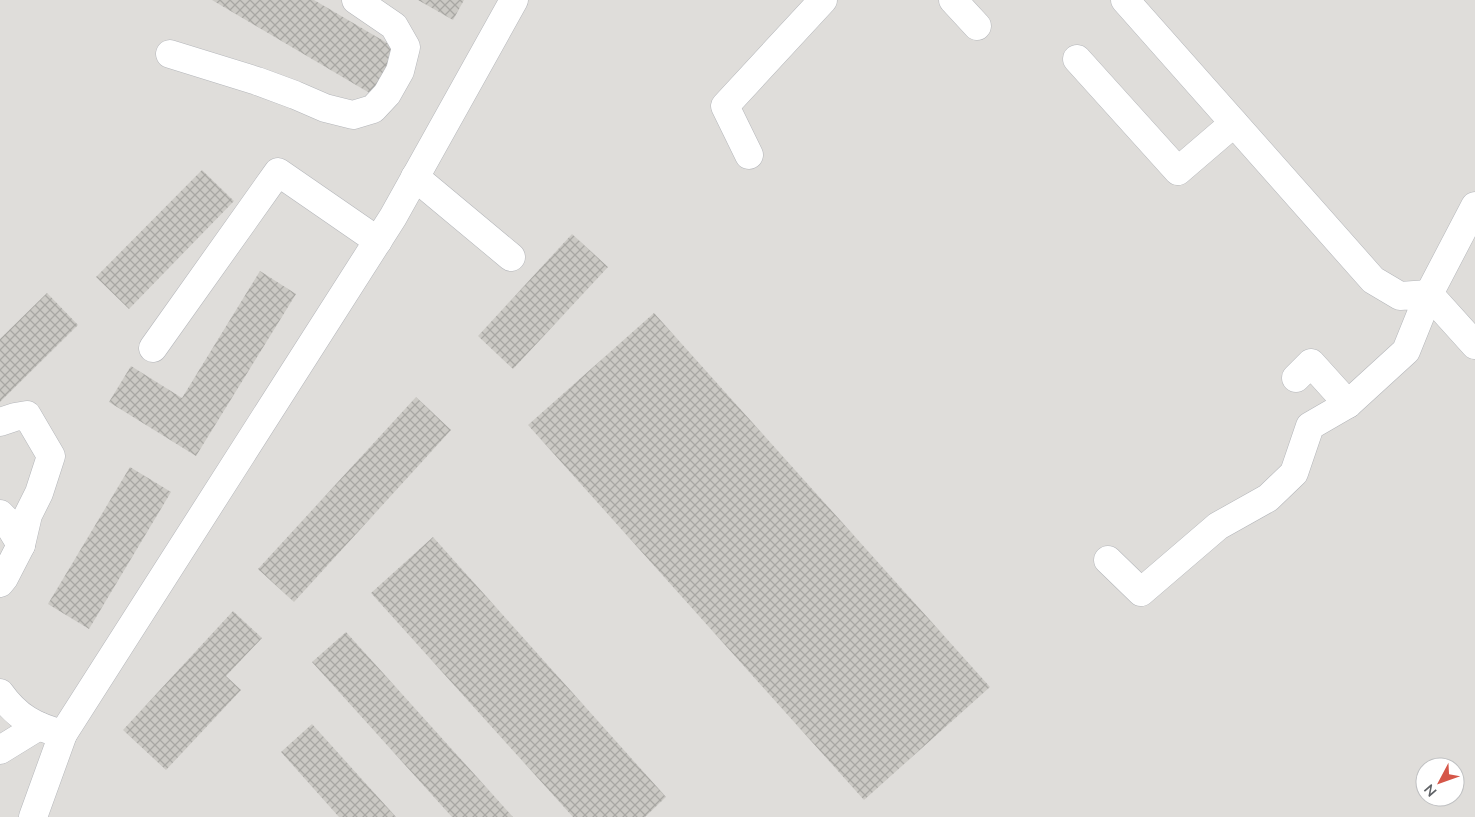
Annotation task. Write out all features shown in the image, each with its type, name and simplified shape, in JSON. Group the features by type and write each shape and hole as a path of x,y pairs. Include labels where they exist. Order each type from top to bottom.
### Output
{"lane":[{"path":"170,54 257,81 325,108 353,115 373,109 387,94 400,71 406,47 394,26 356,0"},
{"path":"33,817 51,730 378,241 514,0"},
{"path":"749,155 725,106 823,0"},
{"path":"953,0 976,26"},
{"path":"1124,0 1374,280 1400,296 1429,294"},
{"path":"1077,59 1178,171 1234,123"},
{"path":"153,348 278,172 378,241"},
{"path":"415,177 511,257"},
{"path":"1108,560 1141,592 1218,526 1268,498 1294,473 1310,426 1348,404 1406,351 1429,294 1475,206"},
{"path":"1429,294 1475,345"},
{"path":"1296,378 1311,363 1348,404"},
{"path":"0,422 27,415 51,456 39,493 28,515 21,545 0,583"},
{"path":"0,514 6,520 21,545"},
{"path":"0,693 6,702 25,719 51,730"},
{"path":"0,750 51,730"}],"shaded area":[{"path":"0,0 1475,0 1475,817 0,817"}],"building":[{"path":"212,0 314,0 399,50 373,95"},
{"path":"418,0 464,0 453,20"},
{"path":"202,170 234,201 129,309 96,277"},
{"path":"572,234 608,267 513,369 478,336"},
{"path":"260,271 296,294 196,456 109,402 131,366 182,398"},
{"path":"47,293 78,325 0,402 0,339"},
{"path":"654,313 990,687 864,800 528,425"},
{"path":"416,397 451,430 294,602 258,569"},
{"path":"130,467 171,492 89,629 48,604"},
{"path":"433,537 666,797 645,817 573,817 371,593"},
{"path":"233,611 262,638 226,676 241,690 166,770 123,730"},
{"path":"346,632 513,817 452,817 312,662"},
{"path":"312,724 396,817 339,817 281,752"}]}
